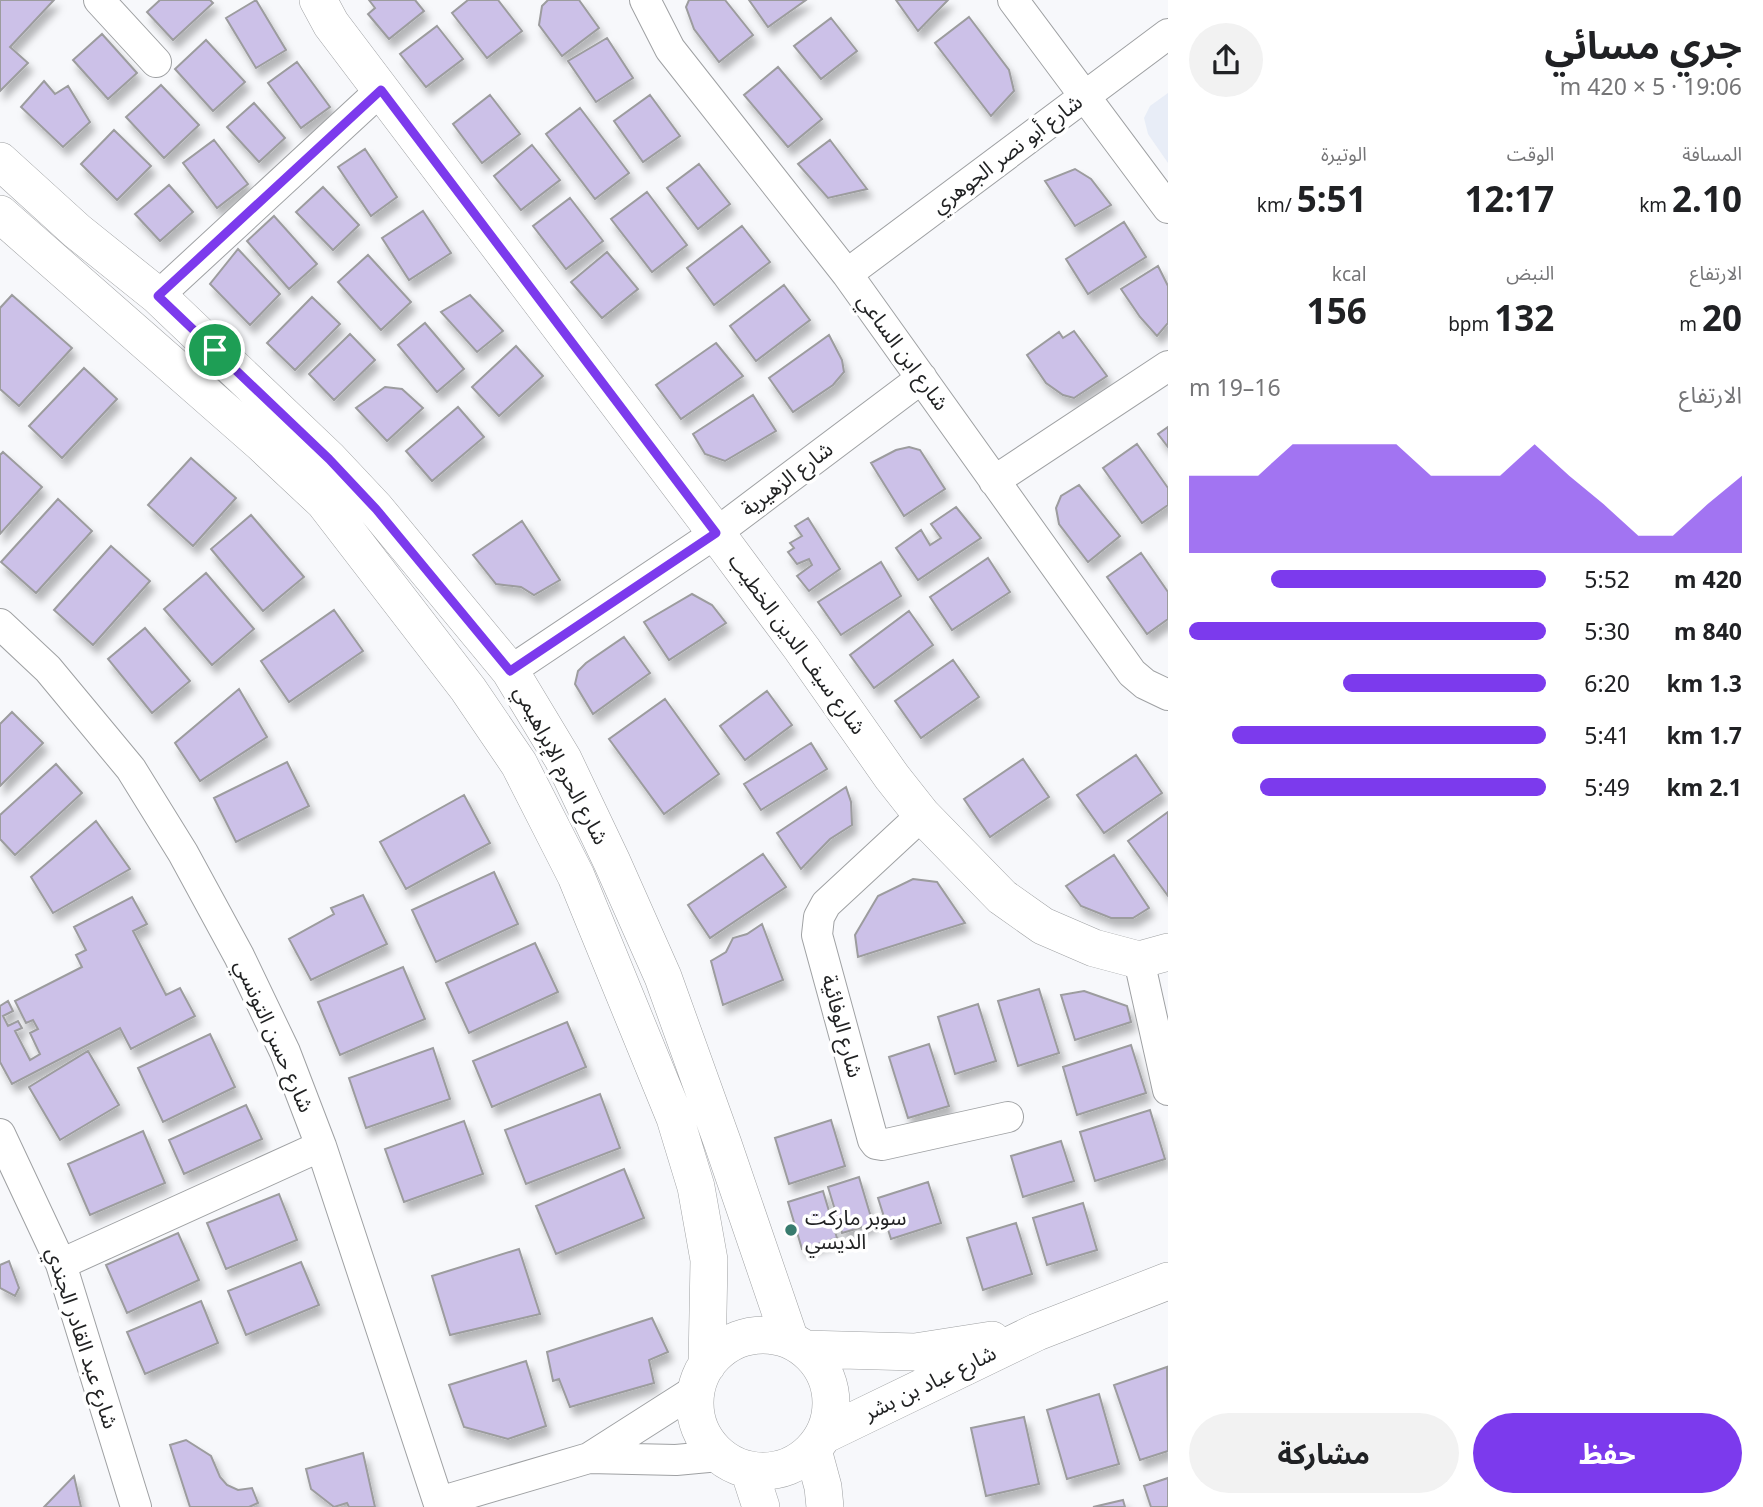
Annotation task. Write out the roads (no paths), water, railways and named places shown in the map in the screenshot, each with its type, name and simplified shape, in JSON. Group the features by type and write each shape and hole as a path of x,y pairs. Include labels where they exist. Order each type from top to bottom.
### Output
{"street":[{"path":"99,0 156,62"},
{"name":"شارع سيف الدين الخطيب","path":"318,0 331,24 716,533 922,815 1002,897 1044,926 1094,948 1154,956"},
{"name":"شارع ابن الساعي","path":"645,0 670,49 847,274 1132,673 1145,684 1168,695"},
{"path":"1013,0 1168,208"},
{"name":"شارع أبو نصر الجوهري","path":"847,274 1168,34"},
{"path":"158,296 381,90"},
{"name":"شارع الحرم الإبراهيمي","path":"0,161 78,232 158,296 329,459 376,509 510,671 563,759 663,977 797,1345"},
{"name":"شارع الحرم الإبراهيمي","path":"0,214 260,442 324,502 468,689 519,764 576,876 675,1118 696,1187 709,1260 701,1378"},
{"path":"994,481 1168,366"},
{"name":"شارع الزهيرية","path":"510,671 716,533 922,378"},
{"name":"شارع حسن التونسي","path":"0,624 48,669 131,769 183,853 239,956 285,1052 321,1146 440,1505"},
{"name":"شارع الوفائية","path":"922,815 826,904 819,918 817,935 873,1140 882,1145 1008,1117"},
{"path":"1154,956 1168,1090"},
{"name":"شارع عبد القادر الجندي","path":"0,1134 61,1264 136,1507"},
{"path":"61,1264 321,1146"},
{"name":"شارع عباد بن بشر","path":"818,1442 1037,1332 1168,1281"},
{"name":"شارع عباد بن بشر","path":"797,1345 915,1352 1037,1332"},
{"path":"440,1505 589,1458 701,1378 723,1348 744,1338 767,1335 797,1345 818,1363 827,1379 831,1398 830,1417 818,1442 799,1461 783,1468 766,1472 734,1463 589,1458"},
{"path":"701,1378 695,1413 700,1429 708,1444 734,1463 761,1507"},
{"path":"818,1442 825,1507"}],"place":[{"name":"سوبر ماركت الديسي","path":"791,1230"}]}
